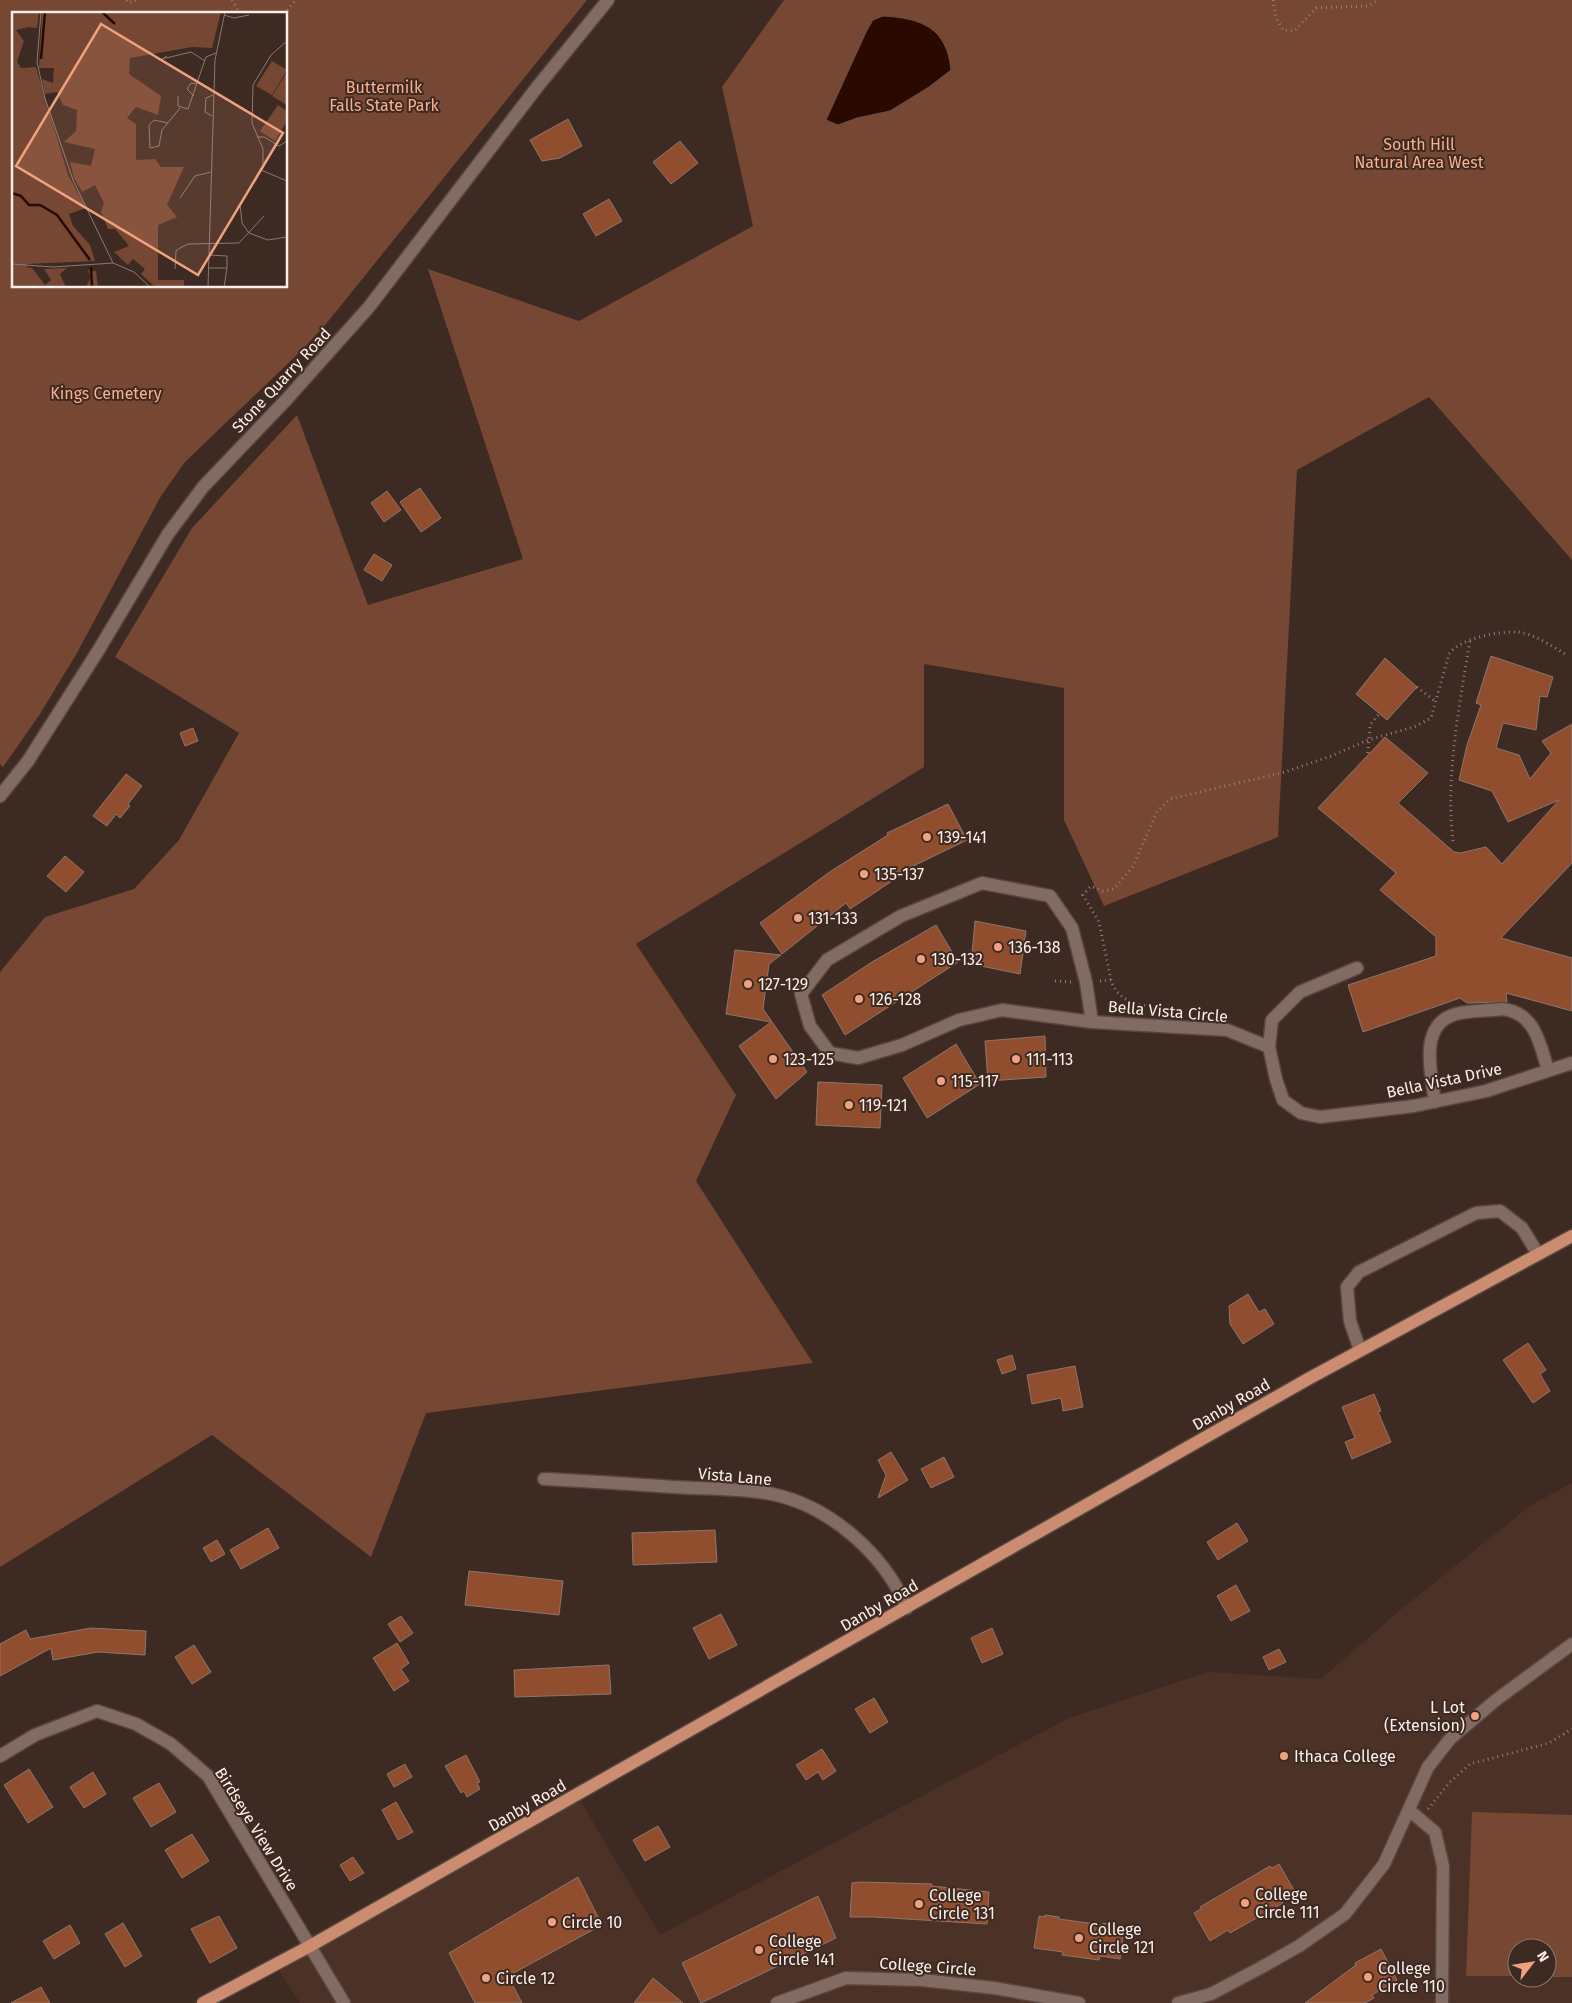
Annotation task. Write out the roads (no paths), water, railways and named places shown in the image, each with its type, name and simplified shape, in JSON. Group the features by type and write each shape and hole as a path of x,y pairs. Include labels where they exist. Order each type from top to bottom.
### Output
{"main road":[{"name":"Danby Road","path":"203,2003 224,1998 310,1946 1360,1350 1572,1236"}],"street":[{"name":"Stone Quarry Road","path":"0,796 28,761 98,651 168,534 203,487 286,400 369,307 526,101 608,0"},
{"name":"Bella Vista Circle","path":"1092,1022 1086,982 1072,928 1050,896 982,883 900,916 827,960 801,994 810,1026 830,1053 858,1058 902,1045 959,1020 1002,1010 1092,1022 1227,1030 1269,1047"},
{"path":"1269,1047 1272,1020 1300,992 1357,968"},
{"path":"1435,1102 1430,1067 1430,1045 1434,1030 1441,1020 1456,1014 1502,1009 1510,1010 1523,1017 1533,1026 1548,1070"},
{"name":"Bella Vista Drive","path":"1269,1047 1283,1100 1301,1113 1320,1117 1435,1102 1486,1091 1572,1063"},
{"path":"1360,1350 1350,1321 1347,1287 1359,1272 1476,1213 1500,1211 1522,1228 1538,1254"},
{"name":"Vista Lane","path":"544,1479 752,1492 788,1499 820,1512 856,1540 891,1578 907,1608"},
{"path":"1178,2003 1210,1994 1262,1967 1299,1946 1345,1914 1384,1864 1410,1810 1428,1766 1450,1739 1496,1700 1572,1644"},
{"name":"Birdseye View Drive","path":"0,1756 35,1735 97,1711 136,1724 171,1744 208,1776 344,2003"},
{"path":"1410,1810 1435,1832 1443,1866 1442,2003"},
{"name":"College Circle","path":"777,2003 846,1978 931,1981 994,1988 1080,2003"}],"place":[{"name":"139-141","path":"927,837"},
{"name":"135-137","path":"864,874"},
{"name":"131-133","path":"798,918"},
{"name":"136-138","path":"998,947"},
{"name":"130-132","path":"921,959"},
{"name":"127-129","path":"748,984"},
{"name":"126-128","path":"859,999"},
{"name":"123-125","path":"773,1059"},
{"name":"111-113","path":"1016,1059"},
{"name":"115-117","path":"941,1081"},
{"name":"119-121","path":"849,1105"},
{"name":"L Lot (Extension)","path":"1475,1716"},
{"name":"Ithaca College","path":"1284,1756"},
{"name":"College Circle 111","path":"1245,1903"},
{"name":"College Circle 131","path":"919,1904"},
{"name":"Circle 10","path":"552,1922"},
{"name":"College Circle 121","path":"1079,1938"},
{"name":"College Circle 141","path":"759,1950"},
{"name":"College Circle 110","path":"1368,1977"},
{"name":"Circle 12","path":"486,1978"}],"park label":[{"name":"Buttermilk Falls State Park","path":"384,96"},
{"name":"South Hill Natural Area West","path":"1419,153"},
{"name":"Kings Cemetery","path":"106,393"}]}
